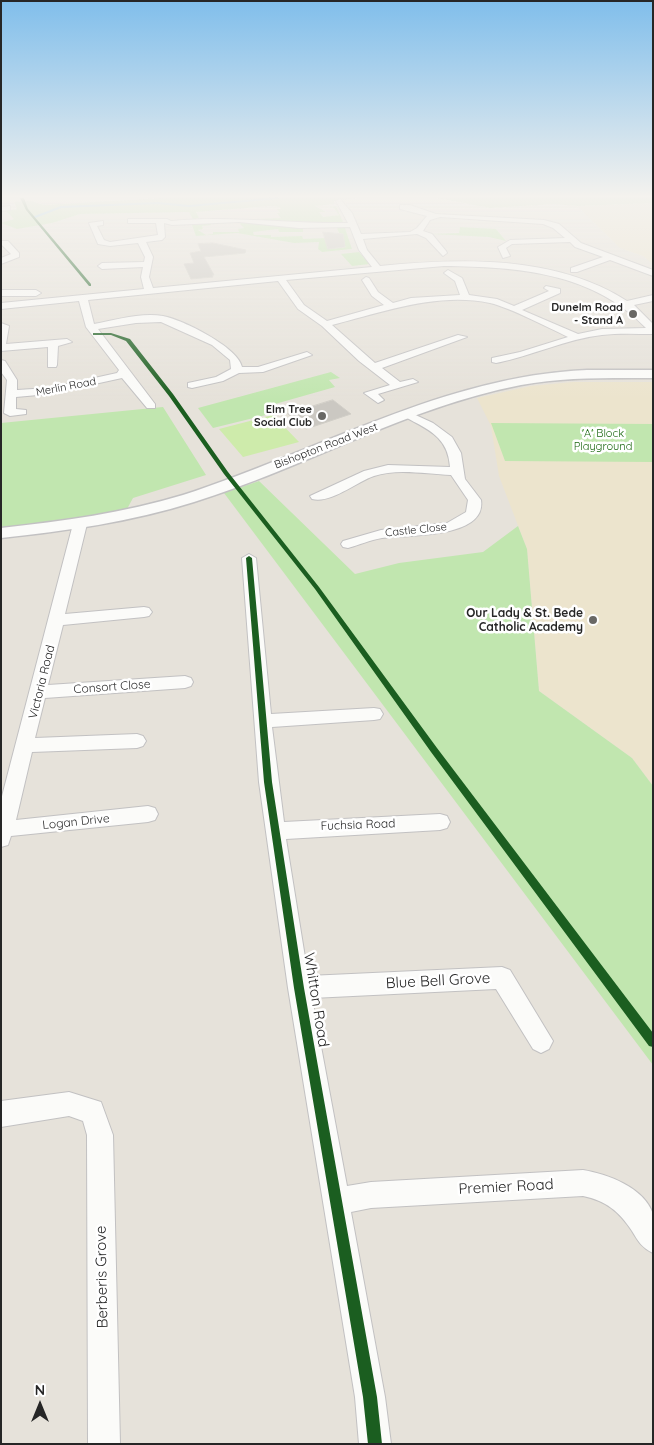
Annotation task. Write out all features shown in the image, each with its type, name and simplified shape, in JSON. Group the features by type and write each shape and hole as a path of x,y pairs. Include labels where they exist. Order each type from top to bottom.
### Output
{"street":[{"path":"102,266 132,265"},
{"path":"147,265 145,277 148,289"},
{"path":"106,290 210,286 414,265"},
{"path":"496,265 565,277 598,289 626,304 639,314 653,330"},
{"path":"581,270 592,265"},
{"path":"636,265 653,272"},
{"path":"448,273 459,280 464,288 465,297"},
{"path":"278,279 301,307 325,324 399,386"},
{"path":"366,280 375,294 391,306"},
{"path":"33,293 39,284"},
{"path":"515,309 557,291 549,288"},
{"path":"1,306 83,299 148,289"},
{"path":"1,293 47,293"},
{"path":"325,324 391,306 432,298 465,297 494,301 577,337"},
{"path":"626,304 653,298"},
{"path":"83,299 86,316 91,328 122,374 151,406"},
{"path":"91,328 136,320 162,319 216,343 235,359 237,370"},
{"path":"16,325 3,326 1,347 67,342"},
{"path":"496,360 522,355 577,337 602,332 653,330"},
{"path":"375,366 462,337"},
{"name":"Merlin Road","path":"52,365 54,343"},
{"path":"192,385 208,378 228,375 237,370 259,370 288,356 307,355"},
{"path":"3,369 12,380 10,413 22,412"},
{"name":"Merlin Road","path":"10,394 49,391 122,374"},
{"name":"Bishopton Road West","path":"1,533 80,524 132,514 190,498 409,414 485,390 528,379 569,375 653,374"},
{"path":"378,400 370,393 413,382"},
{"name":"Castle Close","path":"348,544 376,530 448,528 461,524 471,516 476,505 473,496 461,482 456,471 454,451 450,443 443,435 409,414"},
{"path":"318,496 345,482 388,469 456,471"},
{"name":"Victoria Road","path":"2,834 26,745 80,524"},
{"name":"Whitton Road","path":"249,558 262,722 276,830 300,988 370,1397 375,1444"},
{"path":"56,620 144,612"},
{"name":"Consort Close","path":"39,692 185,682"},
{"path":"262,722 374,714"},
{"path":"26,745 137,741"},
{"name":"Logan Drive","path":"2,834 148,814"},
{"name":"Fuchsia Road","path":"276,830 440,822"},
{"name":"Blue Bell Grove","path":"300,988 502,978 541,1041"},
{"name":"Berberis Grove","path":"1,1114 69,1104 92,1111 100,1135 104,1444"},
{"name":"Premier Road","path":"336,1202 371,1195 583,1183 602,1186 621,1196 634,1210 653,1239"}],"shaded area":[{"name":"Our Lady & St. Bede Catholic Academy","path":"573,382 653,382 653,786 632,758 539,691 527,549 499,476 491,426 477,398 531,386"}],"green space":[{"path":"331,372 340,378 329,380 335,387 275,404 282,411 213,428 198,408"},
{"path":"163,407 206,475 133,498 127,509 104,515 1,528 1,423"},
{"path":"273,415 299,442 243,457 219,429"},
{"name":"'A' Block Playground","path":"491,423 653,424 653,462 505,461"},
{"path":"259,481 355,574 399,563 483,552 518,526 527,549 539,691 632,758 653,786 653,1065 224,493"}],"building":[{"path":"185,265 209,265 214,275 212,275 213,277 191,279"},
{"name":"Elm Tree Social Club","path":"333,400 351,414 306,429 288,414"}],"cycle path":[{"path":"74,265 90,285"},
{"path":"95,334 111,334 128,340 171,395 226,473 317,588 434,750 653,1042"},
{"path":"249,558 268,782 299,988 370,1397 375,1444"}],"place":[{"name":"Dunelm Road - Stand A","path":"633,314"},
{"name":"Elm Tree Social Club","path":"322,416"},
{"name":"Our Lady & St. Bede Catholic Academy","path":"593,620"}]}
